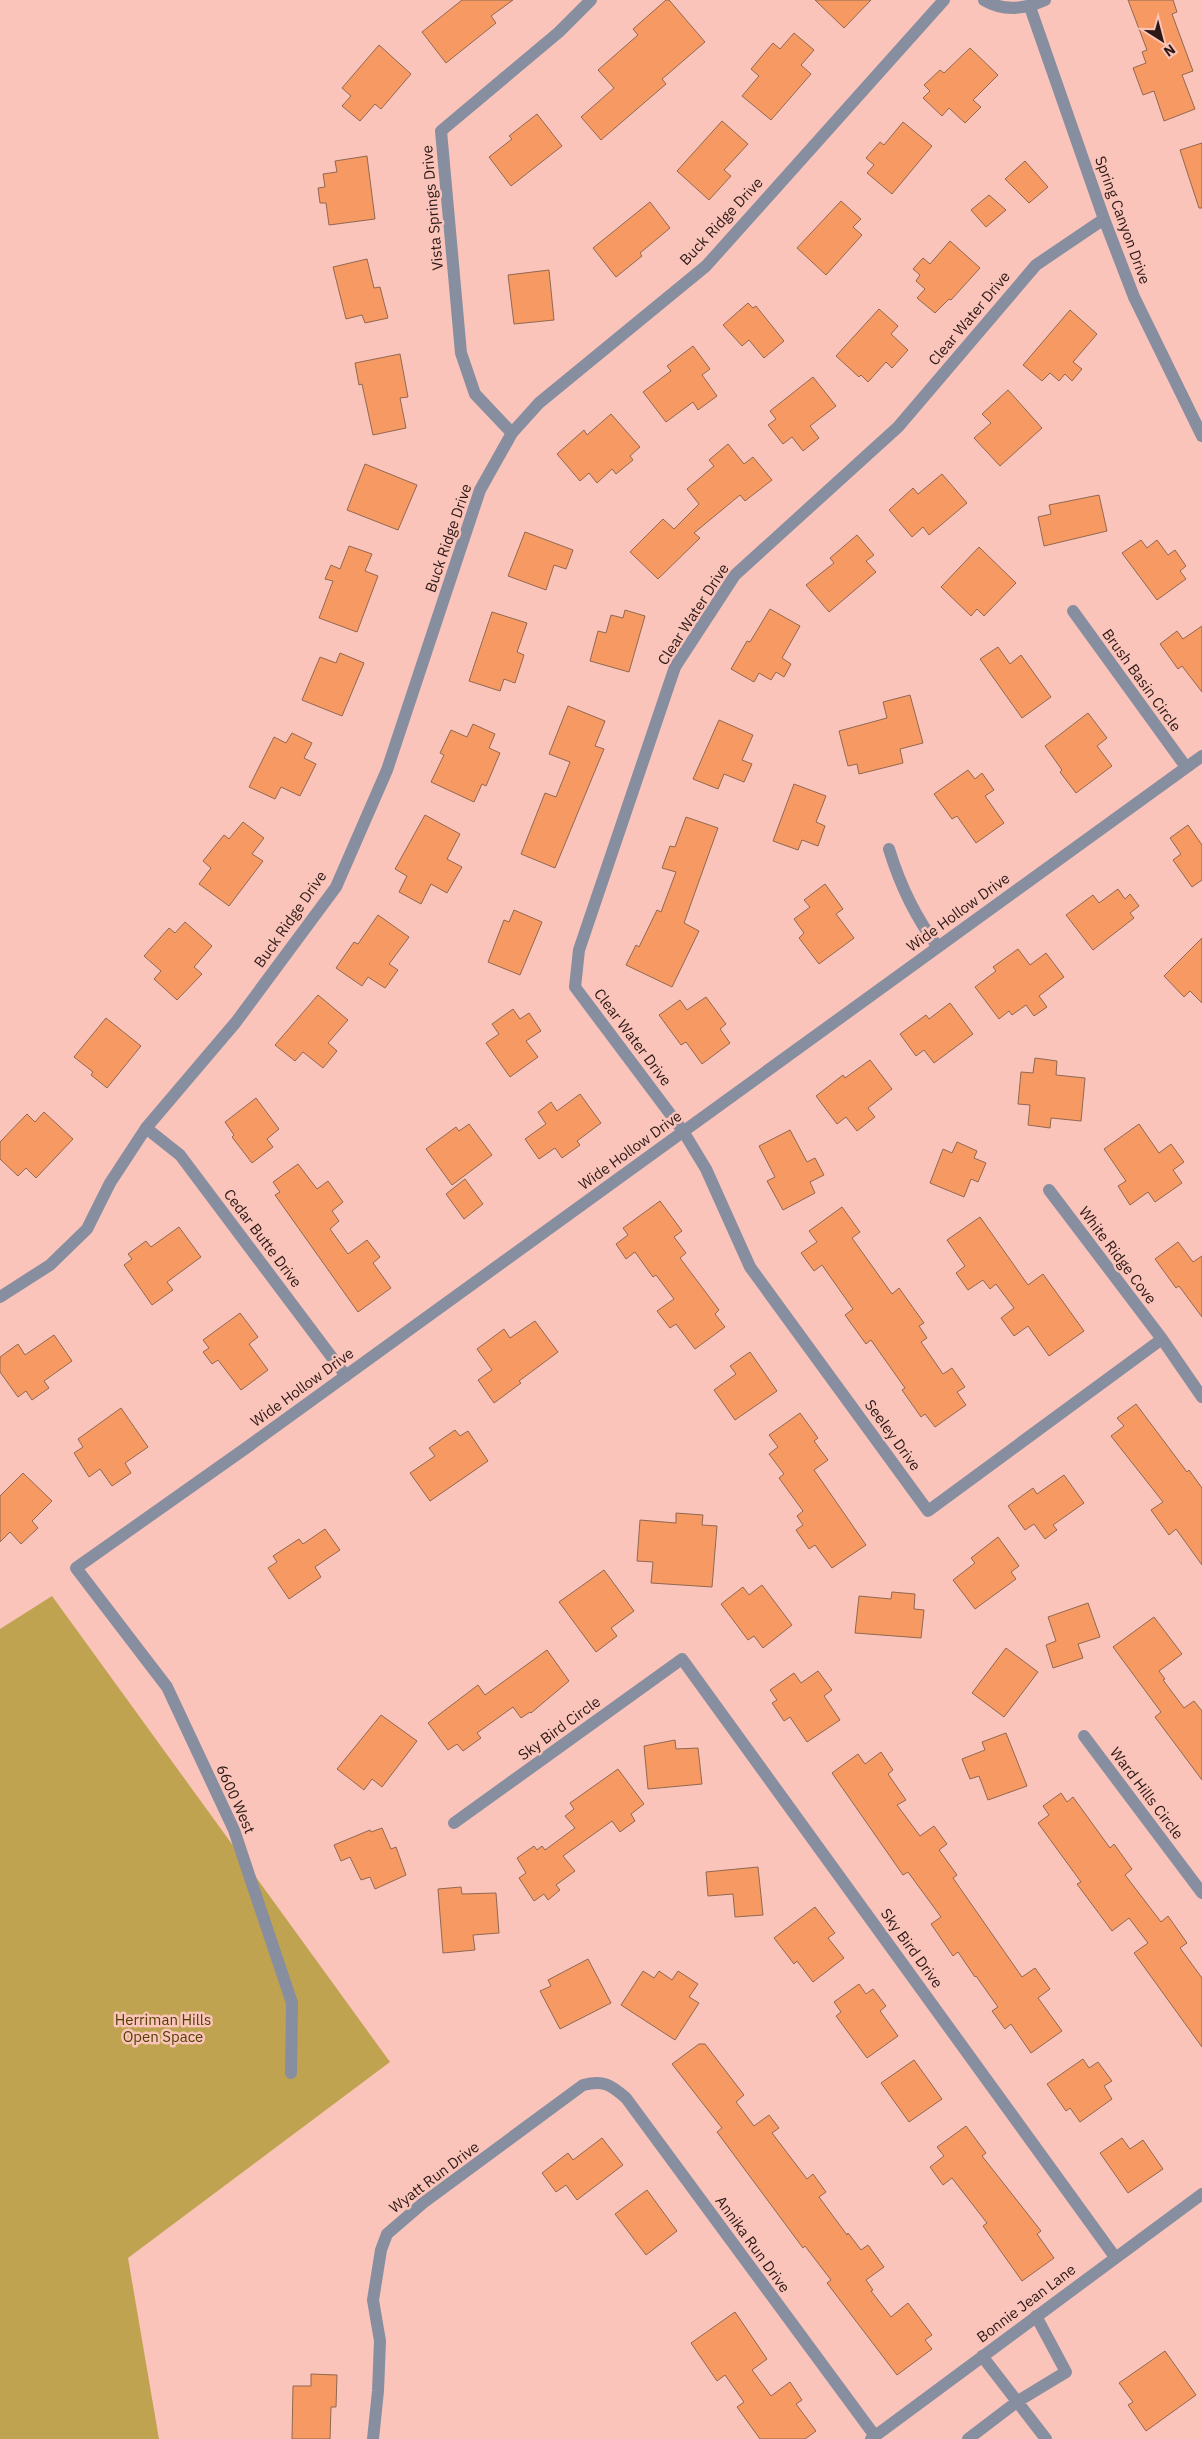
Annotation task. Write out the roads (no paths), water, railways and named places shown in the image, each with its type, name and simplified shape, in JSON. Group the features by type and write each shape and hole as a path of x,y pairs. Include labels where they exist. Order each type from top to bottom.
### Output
{"street":[{"name":"Vista Springs Drive","path":"512,433 475,394 460,353 441,131 559,32 591,0"},
{"name":"Buck Ridge Drive","path":"0,1297 50,1265 86,1229 110,1183 146,1128 236,1022 336,887 387,770 480,490 512,433 539,403 706,266 944,0"},
{"path":"984,0 992,5 1011,9 1030,7 1045,0"},
{"name":"Spring Canyon Drive","path":"1030,7 1104,219 1134,298 1202,436"},
{"name":"Clear Water Drive","path":"683,1132 575,988 579,950 675,667 735,575 898,428 1036,265 1104,219"},
{"name":"Brush Basin Circle","path":"1073,611 1186,767"},
{"name":"Wide Hollow Drive","path":"76,1568 346,1376 1202,756"},
{"path":"889,849 898,880 922,926 938,947"},
{"name":"Cedar Butte Drive","path":"146,1128 180,1155 346,1376"},
{"name":"Seeley Drive","path":"683,1132 706,1169 750,1267 928,1511 1162,1339"},
{"name":"White Ridge Cove","path":"1049,1190 1162,1339"},
{"path":"1162,1339 1202,1397"},
{"name":"6600 West","path":"76,1568 167,1687 234,1830 292,2003 291,2073"},
{"name":"Sky Bird Circle","path":"454,1823 682,1659"},
{"name":"Sky Bird Drive","path":"682,1659 1115,2257"},
{"name":"Ward Hills Circle","path":"1084,1736 1202,1893"},
{"name":"Annika Run Drive","path":"597,2081 613,2087 626,2098 873,2437"},
{"name":"Wyatt Run Drive","path":"373,2439 378,2392 380,2341 374,2300 381,2250 387,2234 423,2203 583,2085 597,2081"},
{"name":"Bonnie Jean Lane","path":"873,2437 1202,2194"},
{"path":"968,2439 1018,2402 1066,2372 1036,2316"},
{"path":"982,2356 1046,2439"}],"park label":[{"name":"Herriman Hills Open Space","path":"163,2028"}]}
